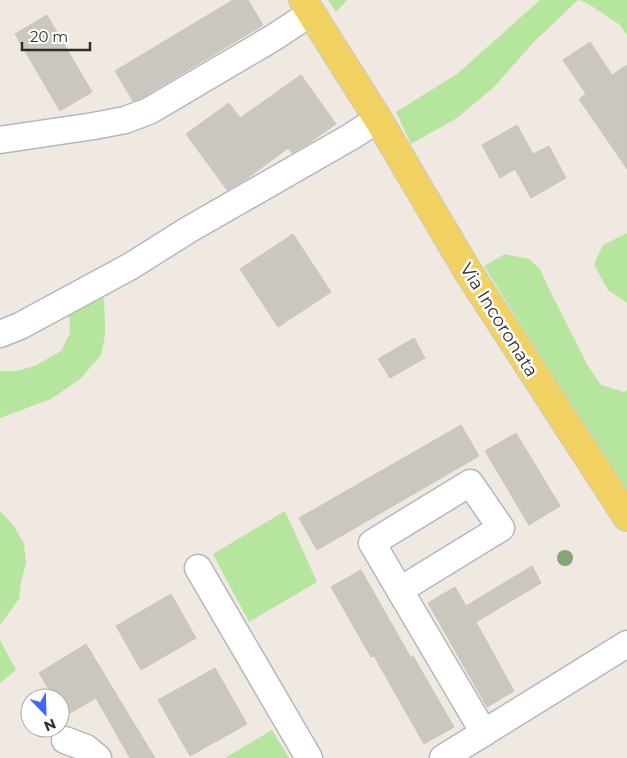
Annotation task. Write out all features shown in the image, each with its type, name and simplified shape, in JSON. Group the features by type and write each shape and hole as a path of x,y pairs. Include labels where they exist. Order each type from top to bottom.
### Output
{"main road":[{"name":"Via Incoronata","path":"307,7 378,119 467,270 627,517"}],"street":[{"name":"Via Incoronata","path":"0,140 125,120 149,111 273,38 307,7"},
{"path":"0,334 20,326 131,266 188,230 352,136 378,119"},
{"path":"400,590 501,528 470,483 372,543 484,733"},
{"path":"198,568 309,758"},
{"path":"443,758 627,644"},
{"path":"65,740 86,748 98,758"}],"green space":[{"path":"328,0 347,0 336,12"},
{"path":"540,0 578,0 533,43 494,87 457,118 411,144 396,112 457,74"},
{"path":"579,0 627,0 627,35 620,25 587,3"},
{"path":"627,233 627,303 608,290 594,265 603,245"},
{"path":"505,254 529,259 540,269 588,366 601,385 624,392 627,390 627,494 484,266"},
{"path":"101,288 104,301 105,335 101,355 80,379 51,399 0,418 0,371 16,371 35,366 61,351 70,333 69,309"},
{"path":"0,511 14,526 24,544 26,563 19,599 0,625"},
{"path":"285,511 317,582 249,622 213,554"},
{"path":"0,640 16,670 0,683"},
{"path":"272,730 289,758 225,758"}],"building":[{"path":"233,0 248,0 263,25 143,97 133,101 115,71"},
{"path":"47,15 92,92 60,111 15,34"},
{"path":"590,42 612,75 627,65 627,169 579,99 586,94 563,60"},
{"path":"301,75 336,124 292,153 288,148 245,180 227,190 186,134 229,103 240,118"},
{"path":"517,125 533,154 549,146 566,178 531,198 515,169 500,178 482,145"},
{"path":"293,234 331,292 278,327 240,269"},
{"path":"414,338 425,358 390,378 378,359"},
{"path":"461,425 479,456 317,550 299,518"},
{"path":"516,433 560,506 529,525 485,451"},
{"path":"532,566 541,583 476,622 514,691 487,707 428,603 455,587 466,606"},
{"path":"361,570 411,658 413,656 454,727 424,744 374,656 371,657 331,587"},
{"path":"171,594 196,638 141,670 116,626"},
{"path":"86,644 155,758 130,758 96,698 70,713 70,688 48,688 39,673"},
{"path":"215,668 247,724 190,756 158,700"}]}
